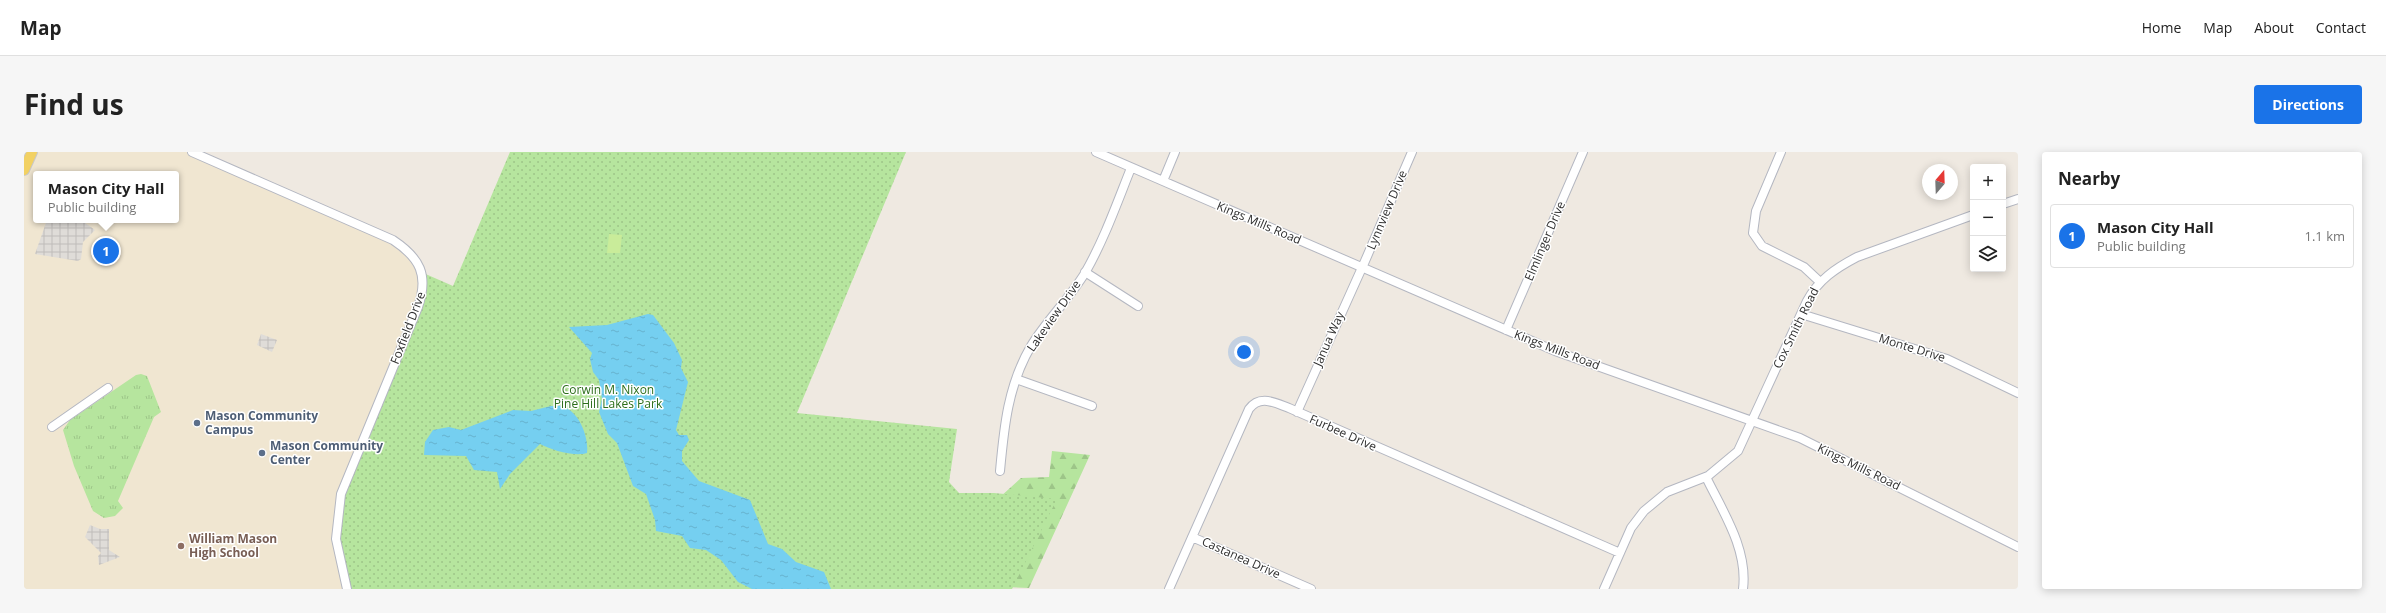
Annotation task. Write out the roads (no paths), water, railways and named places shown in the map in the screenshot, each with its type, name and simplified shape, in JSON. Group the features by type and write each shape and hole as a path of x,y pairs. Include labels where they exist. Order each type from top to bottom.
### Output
{"main road":[{"path":"24,170 32,152"}],"street":[{"name":"Foxfield Drive","path":"192,152 393,240 407,249 416,260 421,272 423,293 418,307 341,494 336,539 347,589"},
{"name":"Kings Mills Road","path":"1096,152 1506,330 1555,350 1753,420 1834,454 2018,547"},
{"path":"1163,181 1175,152"},
{"name":"Lynnview Drive","path":"1362,267 1412,152"},
{"name":"Elmlinger Drive","path":"1506,330 1583,152"},
{"path":"1781,152 1756,212 1752,233 1762,246 1804,267 1819,281"},
{"name":"Lakeview Drive","path":"1000,471 1007,409 1016,378 1031,346 1085,272 1098,246 1131,168"},
{"path":"2006,203 2018,199"},
{"name":"Cox Smith Road","path":"1604,589 1635,521 1648,506 1667,492 1706,477 1733,458 1744,440 1801,314 1811,293 1819,281 1844,264 1858,257 1970,216"},
{"name":"Janua Way","path":"1297,412 1362,267"},
{"path":"1085,272 1138,306"},
{"name":"Monte Drive","path":"1801,314 1947,359 2018,393"},
{"path":"1016,378 1092,406"},
{"path":"52,427 108,388"},
{"name":"Furbee Drive","path":"1169,589 1252,405 1260,401 1270,401 1297,412 1620,552"},
{"path":"1706,477 1740,552 1744,568 1743,589"},
{"name":"Castanea Drive","path":"1192,537 1311,589"}],"water":[{"path":"648,314 653,315 674,343 682,360 681,368 688,382 676,430 679,435 687,435 689,440 682,451 682,461 699,481 750,500 768,544 782,549 796,562 824,572 831,589 752,589 738,582 721,560 706,550 690,548 682,536 656,531 655,520 646,494 633,486 617,443 608,434 599,412 602,399 599,380 593,372 590,359 592,353 569,327 607,325"},
{"path":"551,406 563,406 570,410 579,420 585,433 587,453 576,454 563,452 540,444 510,474 500,489 497,472 474,470 466,456 424,455 425,442 433,430 449,427 461,430 513,410 531,411"}],"place":[{"name":"Mason City Hall","path":"106,251"},
{"name":"Mason Community Campus","path":"197,423"},
{"name":"Mason Community Center","path":"262,453"},
{"name":"William Mason High School","path":"181,546"}],"park label":[{"name":"Corwin M. Nixon Pine Hill Lakes Park","path":"608,397"}]}
